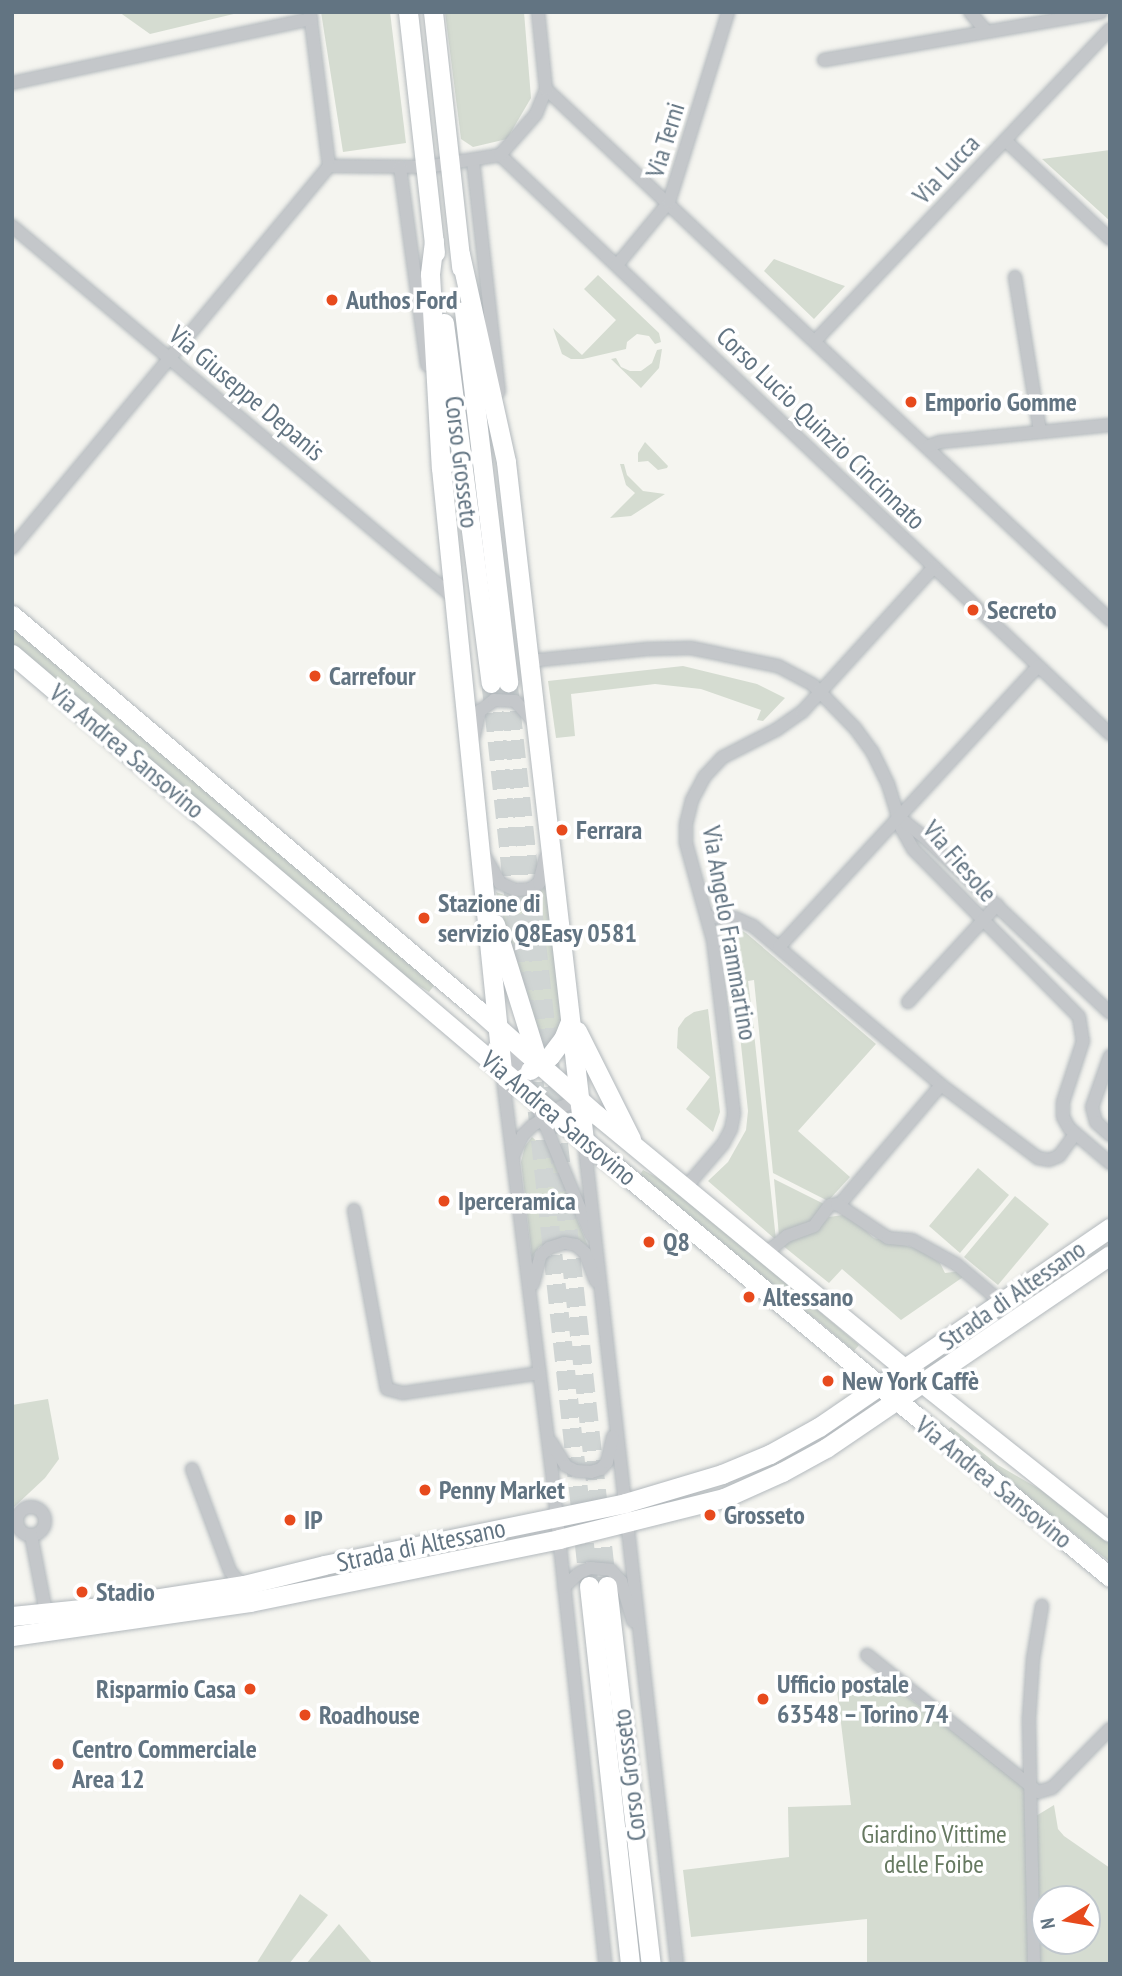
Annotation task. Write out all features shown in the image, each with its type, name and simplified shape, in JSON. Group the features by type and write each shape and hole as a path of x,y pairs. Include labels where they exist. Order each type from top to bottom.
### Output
{"main road":[{"name":"Corso Grosseto","path":"408,12 433,241 499,683 460,254 433,12"},
{"name":"Corso Grosseto","path":"433,241 430,274 441,468 477,843 497,1027 521,1069"},
{"name":"Corso Grosseto","path":"460,254 506,462 571,1017 559,1109 584,1140"},
{"name":"Via Andrea Sansovino","path":"12,615 497,1027 533,1096 633,1144 906,1370 1110,1532"},
{"name":"Via Andrea Sansovino","path":"12,654 521,1069 584,1140 895,1402 1110,1577"},
{"path":"482,879 521,1069 561,1042 571,1017"},
{"path":"571,1017 633,1144"},
{"name":"Strada di Altessano","path":"247,1594 324,1565 625,1503 711,1478 758,1460 802,1437 880,1388 1110,1228"},
{"name":"Strada di Altessano","path":"12,1616 48,1621 119,1623 247,1594 559,1539 707,1504 763,1482 822,1450 1110,1255"},
{"name":"Corso Grosseto","path":"629,1959 598,1586 651,1964"},
{"name":"Strada di Altessano","path":"12,1636 48,1621"}],"street":[{"path":"328,166 426,167 500,155 536,114 546,89 538,12"},
{"name":"Via Terni","path":"617,265 669,202 728,12"},
{"path":"970,12 985,30"},
{"path":"824,60 1101,12"},
{"path":"12,83 311,16 328,166 12,548"},
{"name":"Via Lucca","path":"815,341 1110,29"},
{"path":"546,89 929,446 1110,620"},
{"path":"1005,140 1110,239"},
{"name":"Corso Lucio Quinzio Cincinnato","path":"500,155 1038,666 1107,725"},
{"name":"Corso Grosseto","path":"473,161 506,462"},
{"name":"Corso Grosseto","path":"401,167 441,468"},
{"name":"Via Giuseppe Depanis","path":"12,226 452,596"},
{"path":"1015,277 1040,431"},
{"path":"929,446 1040,431 1110,425"},
{"name":"Via Angelo Frammartino","path":"686,1187 723,1144 731,1129 734,1113 716,958 708,918 686,840 687,817 694,795 705,776 719,761 791,720 934,567"},
{"path":"529,661 656,649 708,650 778,666 798,675 819,691 855,728 872,751 888,784 897,816"},
{"path":"779,947 1038,666"},
{"name":"Corso Grosseto","path":"469,757 478,715 489,701 515,701 536,725"},
{"name":"Via Fiesole","path":"897,816 923,836 1110,1013"},
{"name":"Via Fiesole","path":"897,816 913,849 1080,1020 1083,1044 1062,1107 1067,1126 1110,1163"},
{"name":"Corso Grosseto","path":"477,843 503,886 516,891 530,889 543,877 548,825"},
{"path":"908,1002 997,905"},
{"path":"708,918 739,919 779,947 941,1085 1038,1158 1057,1157 1075,1134"},
{"path":"1110,1056 1092,1107 1096,1122 1110,1135"},
{"name":"Corso Grosseto","path":"521,1069 512,1160 540,1373 605,1964"},
{"path":"839,1205 941,1085"},
{"path":"512,1160 525,1132 559,1109"},
{"name":"Corso Grosseto","path":"559,1109 598,1251"},
{"name":"Corso Grosseto","path":"584,1140 677,1964"},
{"path":"766,1253 787,1236 814,1226 830,1205 839,1205 888,1238 912,1240 956,1264 1001,1302"},
{"path":"354,1210 387,1389 403,1393 540,1373"},
{"name":"Corso Grosseto","path":"531,1303 534,1274 541,1255 549,1248 565,1243 576,1245 585,1253 601,1298"},
{"name":"Corso Grosseto","path":"545,1429 566,1466 576,1471 591,1472 601,1469 609,1458 615,1422"},
{"path":"192,1469 230,1571 247,1594"},
{"path":"33,1506 41,1511 45,1519 43,1528 31,1535 23,1533 14,1523 24,1507 33,1506"},
{"path":"31,1535 48,1621"},
{"name":"Corso Grosseto","path":"564,1587 590,1568 603,1567 615,1572 623,1586 642,1644"},
{"path":"1034,1964 1030,1686 1042,1606"},
{"path":"867,1655 1031,1789 1041,1793 1052,1788 1110,1729"}],"green space":[{"path":"119,12 242,12 150,34"},
{"path":"321,12 390,12 406,143 343,152"},
{"path":"445,12 524,12 531,98 507,139 473,147 461,139"},
{"path":"1110,150 1110,221 1042,159"},
{"path":"774,259 845,286 814,319 764,271"},
{"path":"598,275 659,333 661,342 655,344 649,336 637,334 627,342 626,349 583,359 571,359 562,354 553,328 582,355 616,320 584,289"},
{"path":"662,349 659,368 641,388 611,359 616,358 621,367 630,371 641,371 652,363 657,350"},
{"path":"645,442 667,468 658,470 648,461 638,462 638,453"},
{"path":"620,464 624,464 627,475 643,491 665,494 631,516 610,518 635,493 626,485"},
{"path":"12,626 435,984 429,992 399,973 12,646"},
{"path":"683,666 757,684 785,698 763,721 757,720 761,710 701,689 655,684 571,694 575,736 556,738 548,681"},
{"path":"545,887 565,1013 556,1037 548,1042 534,1030 496,892 516,899 532,896"},
{"path":"724,921 746,933 876,1044 798,1131 850,1177 828,1201 773,1173 754,980 748,981 754,1028 740,1031"},
{"path":"708,1009 720,1112 713,1132 686,1109 710,1077 677,1048 678,1028 685,1018 694,1012"},
{"path":"754,1033 776,1240 708,1181 728,1162 746,1130 748,1111 740,1035"},
{"path":"532,1137 550,1153 588,1246 574,1239 557,1238 539,1247 532,1257 521,1162 525,1146"},
{"path":"978,1168 1009,1195 960,1253 929,1226"},
{"path":"643,1170 669,1184 859,1345 854,1351 816,1319 788,1303 639,1176"},
{"path":"774,1179 826,1205 813,1224 779,1236"},
{"path":"1015,1196 1049,1224 998,1285 964,1257"},
{"path":"829,1217 851,1217 874,1238 919,1249 940,1263 945,1273 961,1271 966,1275 901,1320 842,1269 829,1283 782,1245 791,1237 815,1230"},
{"path":"48,1399 59,1459 45,1478 12,1509 12,1405"},
{"path":"951,1427 998,1465 1041,1490 1110,1544 1110,1562 945,1432"},
{"name":"Giardino Vittime delle Foibe","path":"881,1676 1028,1790 1028,1964 867,1964 867,1919 691,1937 683,1870 789,1857 788,1807 851,1805 836,1682"},
{"name":"Giardino Vittime delle Foibe","path":"1054,1805 1058,1829 1064,1836 1110,1868 1110,1964 1037,1964 1037,1955 1101,1955 1101,1885 1036,1885 1036,1816"},
{"path":"300,1894 328,1915 289,1964 256,1964"},
{"path":"339,1924 373,1964 306,1964"}],"tunnel":[{"path":"508,682 607,1586"},
{"path":"491,683 526,1009"},
{"path":"531,1053 589,1586"}],"place":[{"name":"Authos Ford","path":"332,300"},
{"name":"Emporio Gomme","path":"911,402"},
{"name":"Secreto","path":"973,610"},
{"name":"Carrefour","path":"315,676"},
{"name":"Ferrara","path":"562,830"},
{"name":"Stazione di servizio Q8Easy 0581","path":"424,918"},
{"name":"Iperceramica","path":"444,1201"},
{"name":"Q8","path":"649,1242"},
{"name":"Altessano","path":"749,1297"},
{"name":"New York Caffè","path":"828,1381"},
{"name":"Penny Market","path":"425,1490"},
{"name":"Grosseto","path":"710,1515"},
{"name":"IP","path":"290,1520"},
{"name":"Stadio","path":"82,1592"},
{"name":"Risparmio Casa","path":"250,1689"},
{"name":"Ufficio postale 63548 – Torino 74","path":"763,1699"},
{"name":"Roadhouse","path":"305,1715"},
{"name":"Centro Commerciale Area 12","path":"58,1764"}]}
